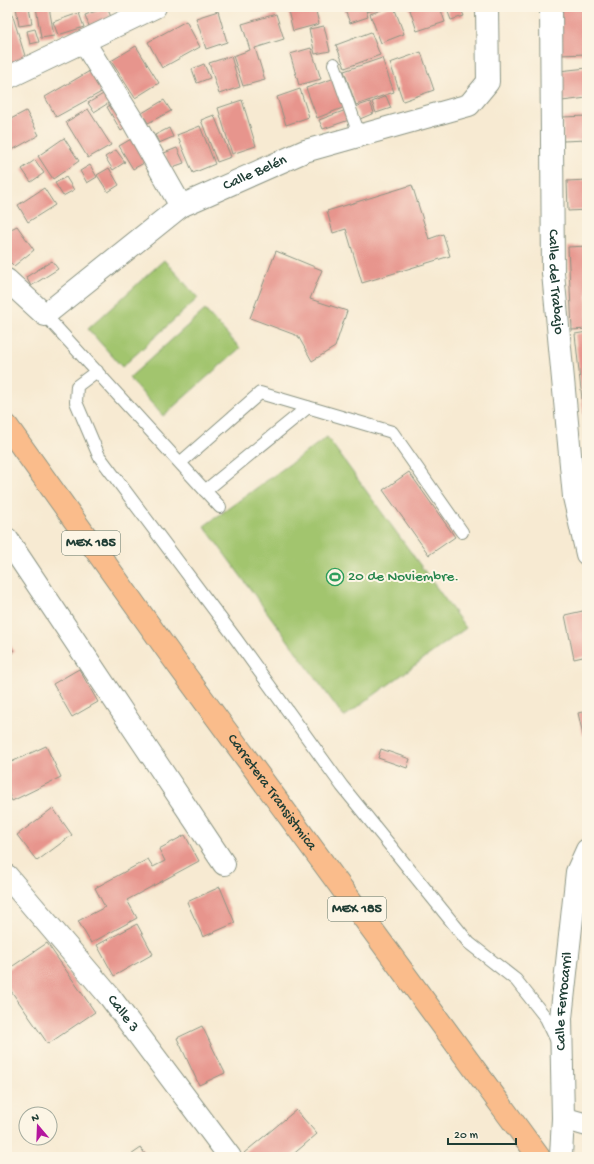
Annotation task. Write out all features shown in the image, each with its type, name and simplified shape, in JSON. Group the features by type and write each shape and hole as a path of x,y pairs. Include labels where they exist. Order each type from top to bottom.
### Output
{"main road":[{"name":"Carretera Transistmica","path":"7,426 180,667 539,1157"}],"street":[{"path":"7,78 155,7"},
{"name":"Calle Belén","path":"45,315 181,206 305,151 360,137 469,105 488,82 487,7"},
{"name":"Calle del Trabajo","path":"551,7 553,273 587,554"},
{"path":"84,42 134,123 181,206"},
{"path":"7,280 45,315"},
{"path":"7,539 224,864"},
{"name":"Calle Ferrocarril","path":"561,1156 563,1118 561,1018 576,872 587,850"},
{"name":"Calle 3","path":"7,876 110,997 230,1157"},
{"path":"563,1118 587,1125"}],"lane":[{"path":"334,64 360,137"},
{"path":"45,315 220,507"},
{"path":"97,371 77,386 76,402 98,456 236,639 342,786 469,944 516,980 546,1018 561,1049"},
{"path":"180,463 260,394 392,432 462,532"},
{"path":"205,491 308,407"}],"green space":[{"path":"164,260 198,298 122,367 88,329"},
{"path":"205,310 240,348 163,416 129,378"},
{"name":"20 de Noviembre.","path":"327,437 466,628 344,717 204,526"}],"building":[{"path":"7,7 10,7 26,59 7,64"},
{"path":"16,7 29,7 32,24 19,26"},
{"path":"36,7 49,7 54,36 41,38"},
{"path":"83,7 101,7 101,8 84,11"},
{"path":"107,7 111,17 89,26 85,15"},
{"path":"287,7 315,7 319,24 293,31"},
{"path":"365,7 368,17 350,23 344,8"},
{"path":"366,7 382,7 368,12"},
{"path":"389,7 394,7 404,34 381,43 370,14"},
{"path":"409,7 440,7 445,22 417,31"},
{"path":"446,7 460,7 464,16 451,20"},
{"path":"557,7 587,7 587,54 559,55"},
{"path":"218,11 227,42 206,49 196,18"},
{"path":"79,13 84,27 58,35 53,22"},
{"path":"276,14 284,39 255,48 265,80 243,86 233,56 250,50 242,24"},
{"path":"186,21 200,47 162,68 148,42"},
{"path":"324,26 330,51 315,54 309,29"},
{"path":"35,29 39,42 30,44 27,31"},
{"path":"371,32 380,55 345,68 336,45"},
{"path":"136,46 159,83 135,98 111,61"},
{"path":"311,48 321,79 299,85 290,54"},
{"path":"421,52 434,90 403,101 390,63"},
{"path":"231,56 240,87 219,94 209,63"},
{"path":"382,58 394,92 356,105 344,71"},
{"path":"204,64 210,78 197,83 192,69"},
{"path":"95,68 107,89 56,117 45,97"},
{"path":"587,68 587,98 562,101 559,71"},
{"path":"335,78 345,107 317,118 306,88"},
{"path":"300,89 309,117 286,125 277,97"},
{"path":"110,90 115,99 94,112 88,103"},
{"path":"386,96 391,108 376,113 372,102"},
{"path":"164,100 171,111 148,123 142,113"},
{"path":"242,100 256,146 232,154 218,108"},
{"path":"116,102 130,125 121,131 107,107"},
{"path":"370,102 374,113 360,119 355,107"},
{"path":"88,109 111,145 88,158 66,122"},
{"path":"346,110 349,120 323,129 319,120"},
{"path":"26,111 39,135 7,153 7,121"},
{"path":"214,115 231,157 217,162 201,120"},
{"path":"587,116 587,140 563,141 563,117"},
{"path":"200,126 215,164 193,173 177,135"},
{"path":"169,128 173,137 159,143 155,135"},
{"path":"138,135 153,158 133,169 119,146"},
{"path":"64,138 79,161 53,179 38,156"},
{"path":"177,148 184,163 170,168 164,153"},
{"path":"116,150 125,162 113,170 105,157"},
{"path":"35,160 44,173 31,182 22,169"},
{"path":"90,165 97,177 87,183 80,171"},
{"path":"109,168 119,185 108,192 97,175"},
{"path":"66,177 74,190 63,196 55,183"},
{"path":"587,180 587,210 568,211 567,181"},
{"path":"412,185 429,239 443,234 450,256 362,283 346,229 333,233 327,211"},
{"path":"44,188 55,205 28,222 18,205"},
{"path":"17,226 34,250 14,266 7,259 7,231"},
{"path":"587,246 587,329 572,330 568,247"},
{"path":"276,251 322,270 310,299 347,311 335,347 312,361 298,336 250,318"},
{"path":"52,261 58,269 31,286 26,277"},
{"path":"587,332 587,437 586,437 575,334"},
{"path":"409,472 455,537 429,555 383,490"},
{"path":"587,610 587,656 574,659 565,615"},
{"path":"7,638 14,652 7,656"},
{"path":"79,669 98,702 72,717 53,684"},
{"path":"587,711 587,734 583,735 578,713"},
{"path":"46,746 61,777 12,801 7,791 7,764"},
{"path":"381,749 410,759 407,768 378,758"},
{"path":"53,808 72,835 37,861 17,835"},
{"path":"185,835 199,861 127,900 137,918 91,943 78,921 105,907 95,888 148,859 153,867 165,861 159,849"},
{"path":"220,887 235,923 203,937 187,902"},
{"path":"137,924 153,954 114,976 97,945"},
{"path":"47,943 95,1012 48,1044 7,985 7,970"},
{"path":"202,1026 225,1073 199,1085 177,1038"},
{"path":"296,1110 317,1134 290,1157 247,1157 244,1153"},
{"path":"141,1148 147,1157 128,1157"}],"place":[{"name":"20 de Noviembre.","path":"335,577"}]}
